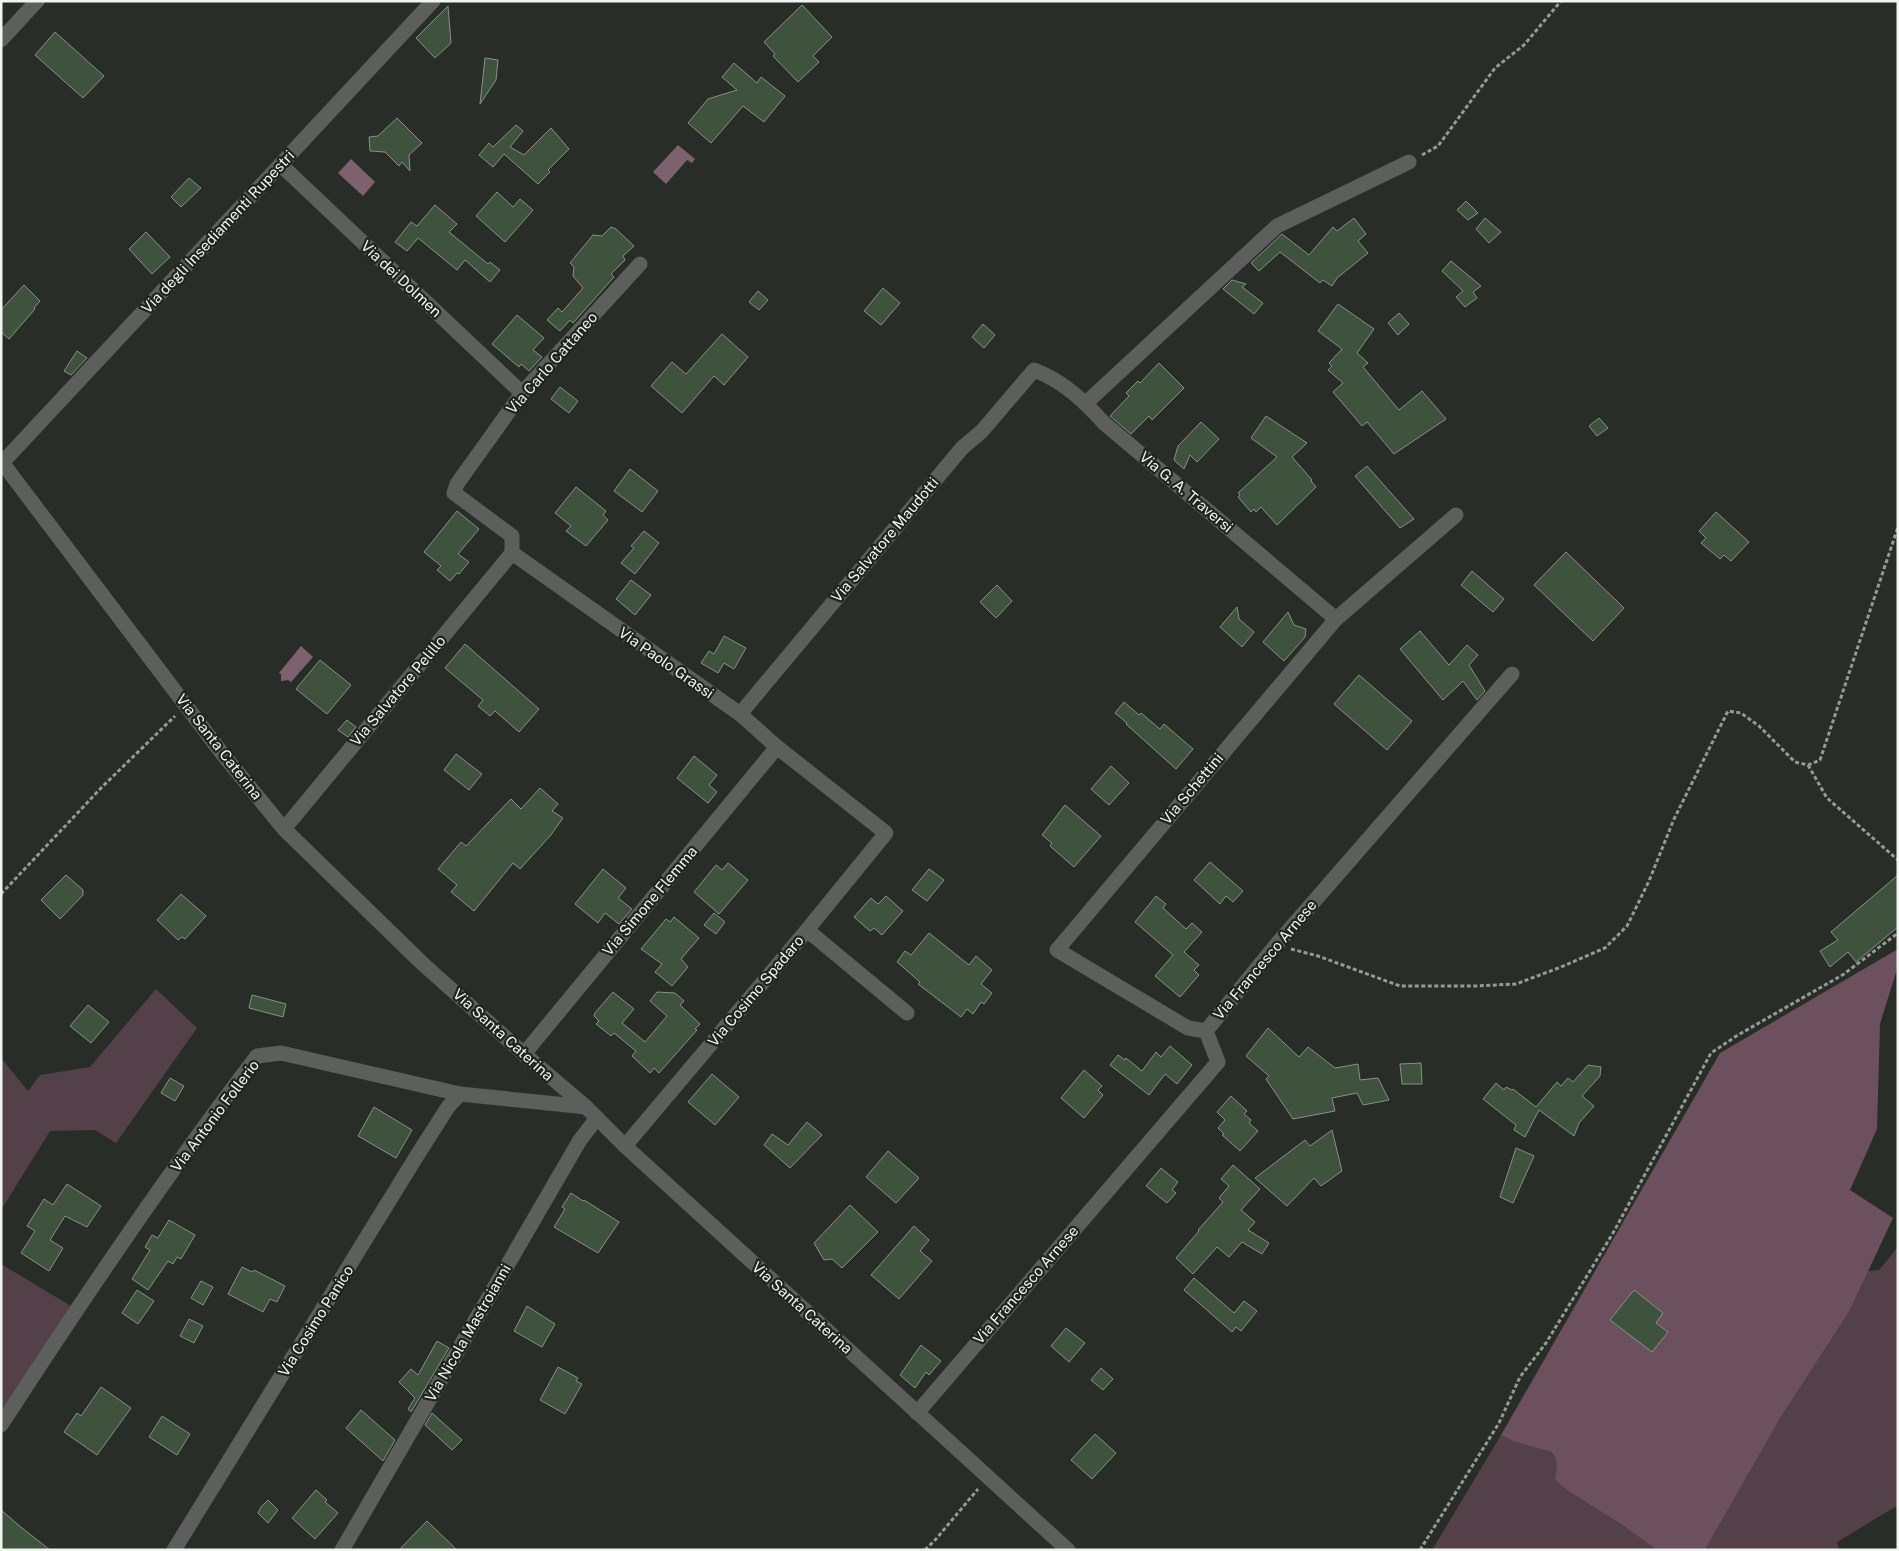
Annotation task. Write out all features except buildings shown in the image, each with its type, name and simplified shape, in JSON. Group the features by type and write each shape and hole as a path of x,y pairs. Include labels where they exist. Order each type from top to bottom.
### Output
{"street":[{"path":"1,40 37,1"},
{"name":"Via degli Insediamenti Rupestri","path":"2,462 433,1"},
{"path":"1086,403 1277,226 1409,162"},
{"name":"Via dei Dolmen","path":"281,165 522,393"},
{"name":"Via Carlo Cattaneo","path":"512,553 512,536 454,493 457,484 522,393 640,264"},
{"name":"Via G. A. Traversi","path":"1034,370 1052,377 1086,403 1104,423 1336,619"},
{"name":"Via Salvatore Maudotti","path":"740,714 962,448 982,431 1034,370"},
{"name":"Via Santa Caterina","path":"2,462 186,705 284,829 424,965 586,1107 625,1146 1068,1550"},
{"name":"Via Schettini","path":"1206,1031 1188,1028 1057,950 1336,619 1456,515"},
{"name":"Via Paolo Grassi","path":"512,553 740,714 777,747 886,833"},
{"name":"Via Salvatore Pelillo","path":"284,829 512,553"},
{"name":"Via Francesco Arnese","path":"917,1413 1218,1062 1206,1031 1276,945 1512,674"},
{"name":"Via Simone Flemma","path":"524,1054 777,747"},
{"name":"Via Cosimo Spadaro","path":"625,1146 886,833"},
{"path":"807,930 907,1013"},
{"name":"Via Antonio Follerio","path":"1,1426 67,1324 217,1108 257,1056 281,1053 460,1094 586,1107"},
{"name":"Via Cosimo Panico","path":"174,1550 448,1107 460,1094"},
{"name":"Via Nicola Mastroianni","path":"342,1550 580,1140 597,1118"}],"path":[{"path":"1409,162 1438,146 1495,68 1524,45 1561,1"},
{"path":"1276,945 1318,956 1400,986 1516,984 1605,948 1627,926 1649,881 1674,819 1728,711 1741,713 1760,726 1795,762 1808,765 1820,760 1898,527"},
{"path":"1,894 102,788 186,705"},
{"path":"1808,765 1827,798 1898,860"},
{"path":"1420,1550 1499,1424 1520,1376 1546,1344 1613,1233 1711,1054 1738,1035 1844,974 1898,934"},
{"path":"925,1550 936,1540 988,1477"}],"shaded area":[{"path":"678,145 695,159 692,163 687,160 666,184 653,172"},
{"path":"351,159 375,182 363,196 338,173"},
{"path":"301,646 313,657 291,682 288,680 281,681 281,674 279,673"},
{"path":"1898,949 1898,966 1880,1024 1877,1129 1850,1190 1893,1218 1849,1312 1781,1417 1705,1550 1657,1550 1619,1523 1568,1491 1555,1480 1556,1461 1551,1452 1515,1442 1501,1435 1720,1053"},
{"path":"156,989 197,1028 116,1143 95,1130 50,1131 1,1210 1,1058 28,1091 40,1075 90,1067"},
{"path":"1898,1247 1898,1509 1895,1507 1837,1542 1839,1550 1705,1550 1781,1417 1849,1312 1868,1271 1879,1270"},
{"path":"1,1264 71,1306 1,1417"},
{"path":"1501,1435 1515,1442 1551,1452 1556,1462 1555,1480 1568,1491 1619,1523 1657,1550 1432,1550"}]}
